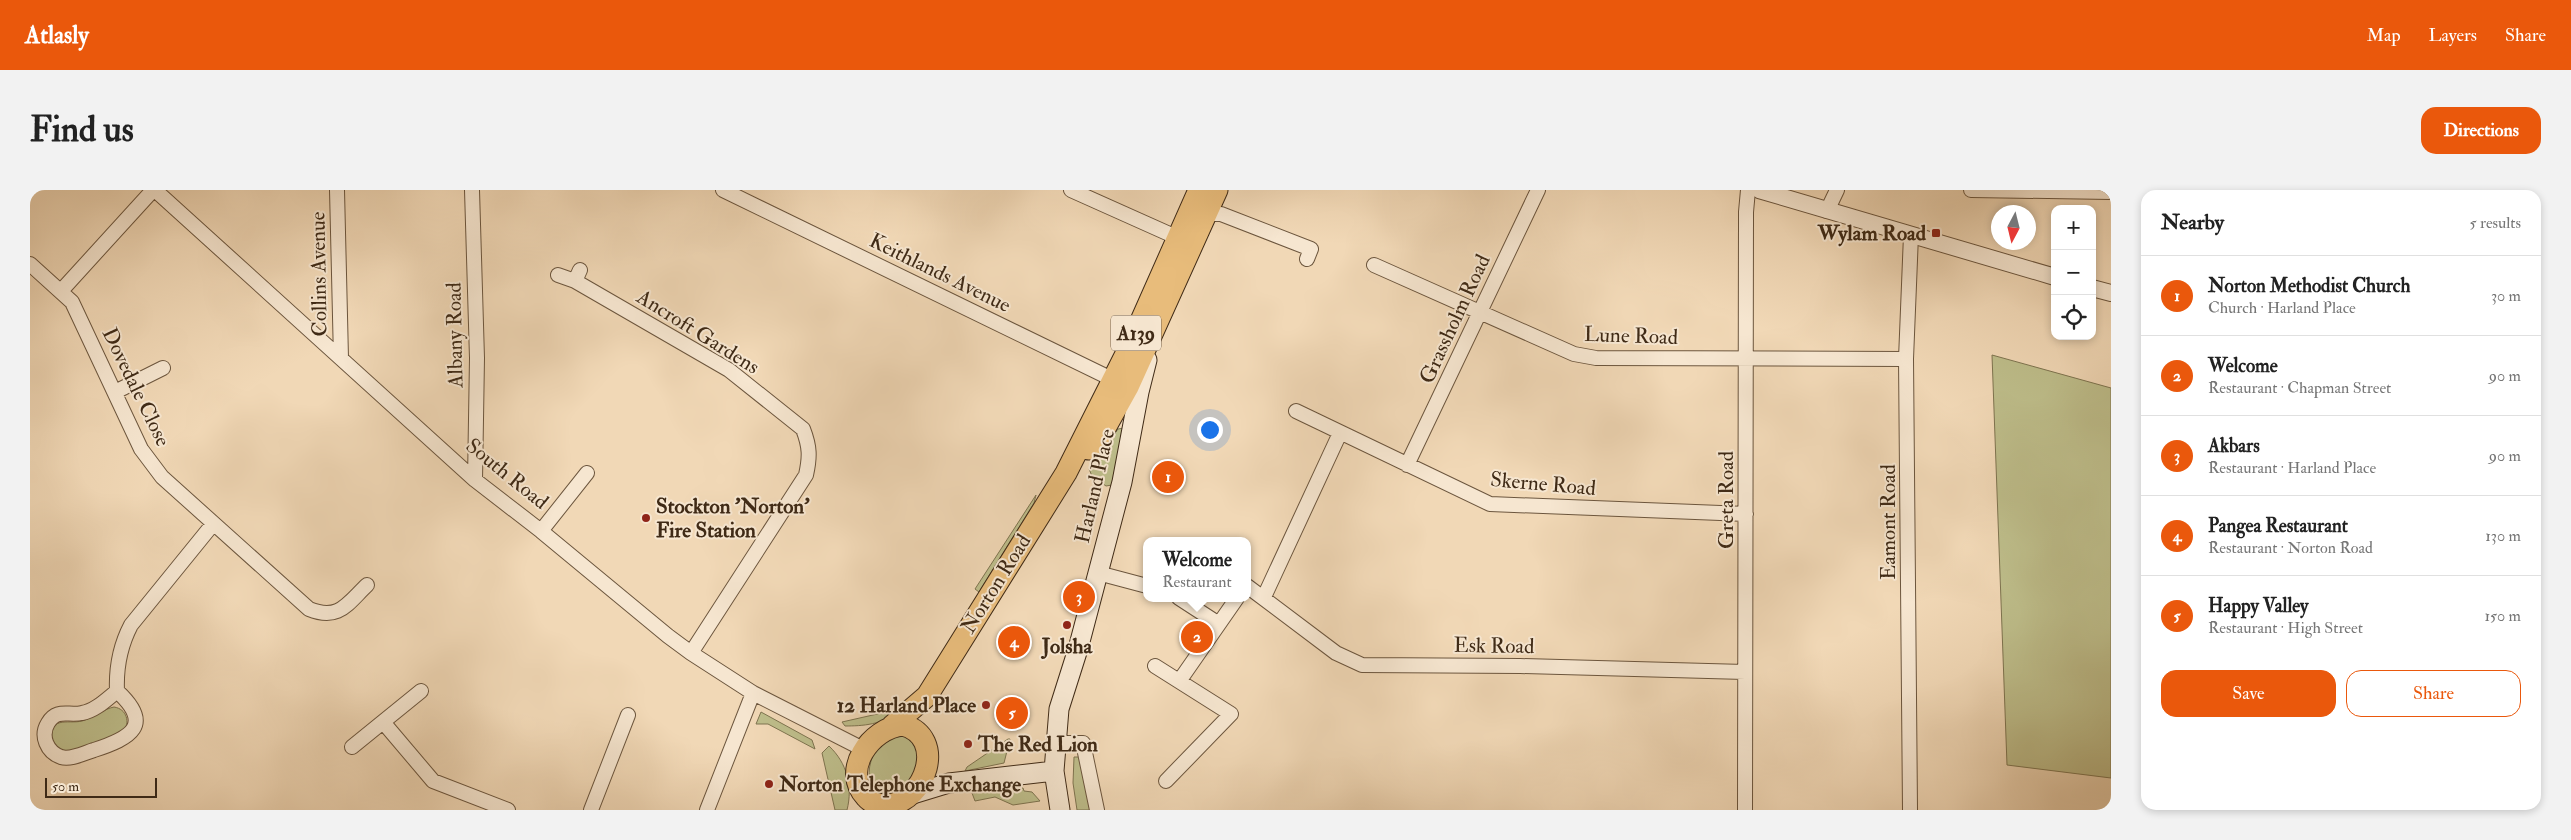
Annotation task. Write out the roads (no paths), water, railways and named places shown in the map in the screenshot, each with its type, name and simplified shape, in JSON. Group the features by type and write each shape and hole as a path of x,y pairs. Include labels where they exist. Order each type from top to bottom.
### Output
{"main road":[{"name":"Norton Road","path":"892,726 927,696 1066,473 1099,439 1155,332 1186,241 1199,190"},
{"name":"Norton Road","path":"1127,386 1186,241 1208,214 1217,190"},
{"name":"Harland Place","path":"1060,810 1054,771 1059,709 1078,649 1122,482 1127,386"},
{"name":"Norton Road","path":"922,736 927,696"},
{"path":"892,726 903,725 913,728 922,736"},
{"name":"A139","path":"863,749 869,741 892,726"},
{"name":"A139","path":"922,736 927,748 928,766"},
{"path":"855,810 860,786 859,764 863,749"},
{"path":"899,803 923,781 928,766 949,783"},
{"path":"860,786 865,797 872,802 883,805 899,803 949,783 1054,771"}],"street":[{"path":"61,291 154,190"},
{"name":"South Road","path":"154,190 475,480 541,530 691,654 753,692 863,749"},
{"name":"Collins Avenue","path":"337,190 341,358"},
{"name":"Albany Road","path":"472,190 477,358 475,480"},
{"name":"Keithlands Avenue","path":"723,190 1127,386"},
{"path":"1071,190 1186,241"},
{"name":"Grassholm Road","path":"1407,465 1538,190"},
{"name":"Greta Road","path":"1746,810 1746,212 1748,190"},
{"path":"1759,190 2051,276"},
{"path":"1827,211 1837,190"},
{"path":"1971,190 2111,192"},
{"path":"1208,214 1221,214 1311,249 1307,259"},
{"name":"Eamont Road","path":"1910,235 1906,359 1910,810"},
{"name":"Dovedale Close","path":"30,264 72,302 141,449 157,470 213,524 309,609 322,614 340,611 368,585"},
{"name":"Lune Road","path":"1374,265 1479,314 1582,356 1596,358 1906,359"},
{"name":"Ancroft Gardens","path":"558,274 578,275 730,370 803,430 809,444 810,456 806,475 691,654"},
{"path":"2096,289 2111,293"},
{"path":"115,392 164,368"},
{"name":"Skerne Road","path":"1296,411 1490,504 1746,514"},
{"path":"1264,597 1340,432"},
{"path":"541,530 587,473"},
{"path":"117,690 128,701 134,712 136,724 130,735 118,742 72,757 62,757 52,752 46,742 44,733 47,724 53,716 60,712 82,713 96,708 117,690 123,640 130,626 213,524"},
{"path":"1098,573 1143,585"},
{"name":"Esk Road","path":"1251,589 1336,653 1362,665 1520,666 1745,672"},
{"path":"1185,602 1219,624"},
{"path":"1180,680 1234,602"},
{"path":"1155,666 1180,680 1231,714 1166,781"},
{"path":"352,747 421,691"},
{"path":"707,810 753,692"},
{"path":"591,810 628,715"},
{"path":"383,722 432,781 508,810"},
{"path":"1055,743 1083,744 1097,810"}],"place":[{"name":"Wylam Road","path":"1936,233"},
{"name":"Norton Methodist Church","path":"1168,477"},
{"name":"Stockton 'Norton' Fire Station","path":"646,518"},
{"name":"Akbars","path":"1079,597"},
{"name":"Jolsha","path":"1067,625"},
{"name":"Welcome","path":"1197,637"},
{"name":"Pangea Restaurant","path":"1014,642"},
{"name":"12 Harland Place","path":"986,705"},
{"name":"Happy Valley","path":"1012,713"},
{"name":"The Red Lion","path":"968,744"},
{"name":"Norton Telephone Exchange","path":"769,784"}]}
